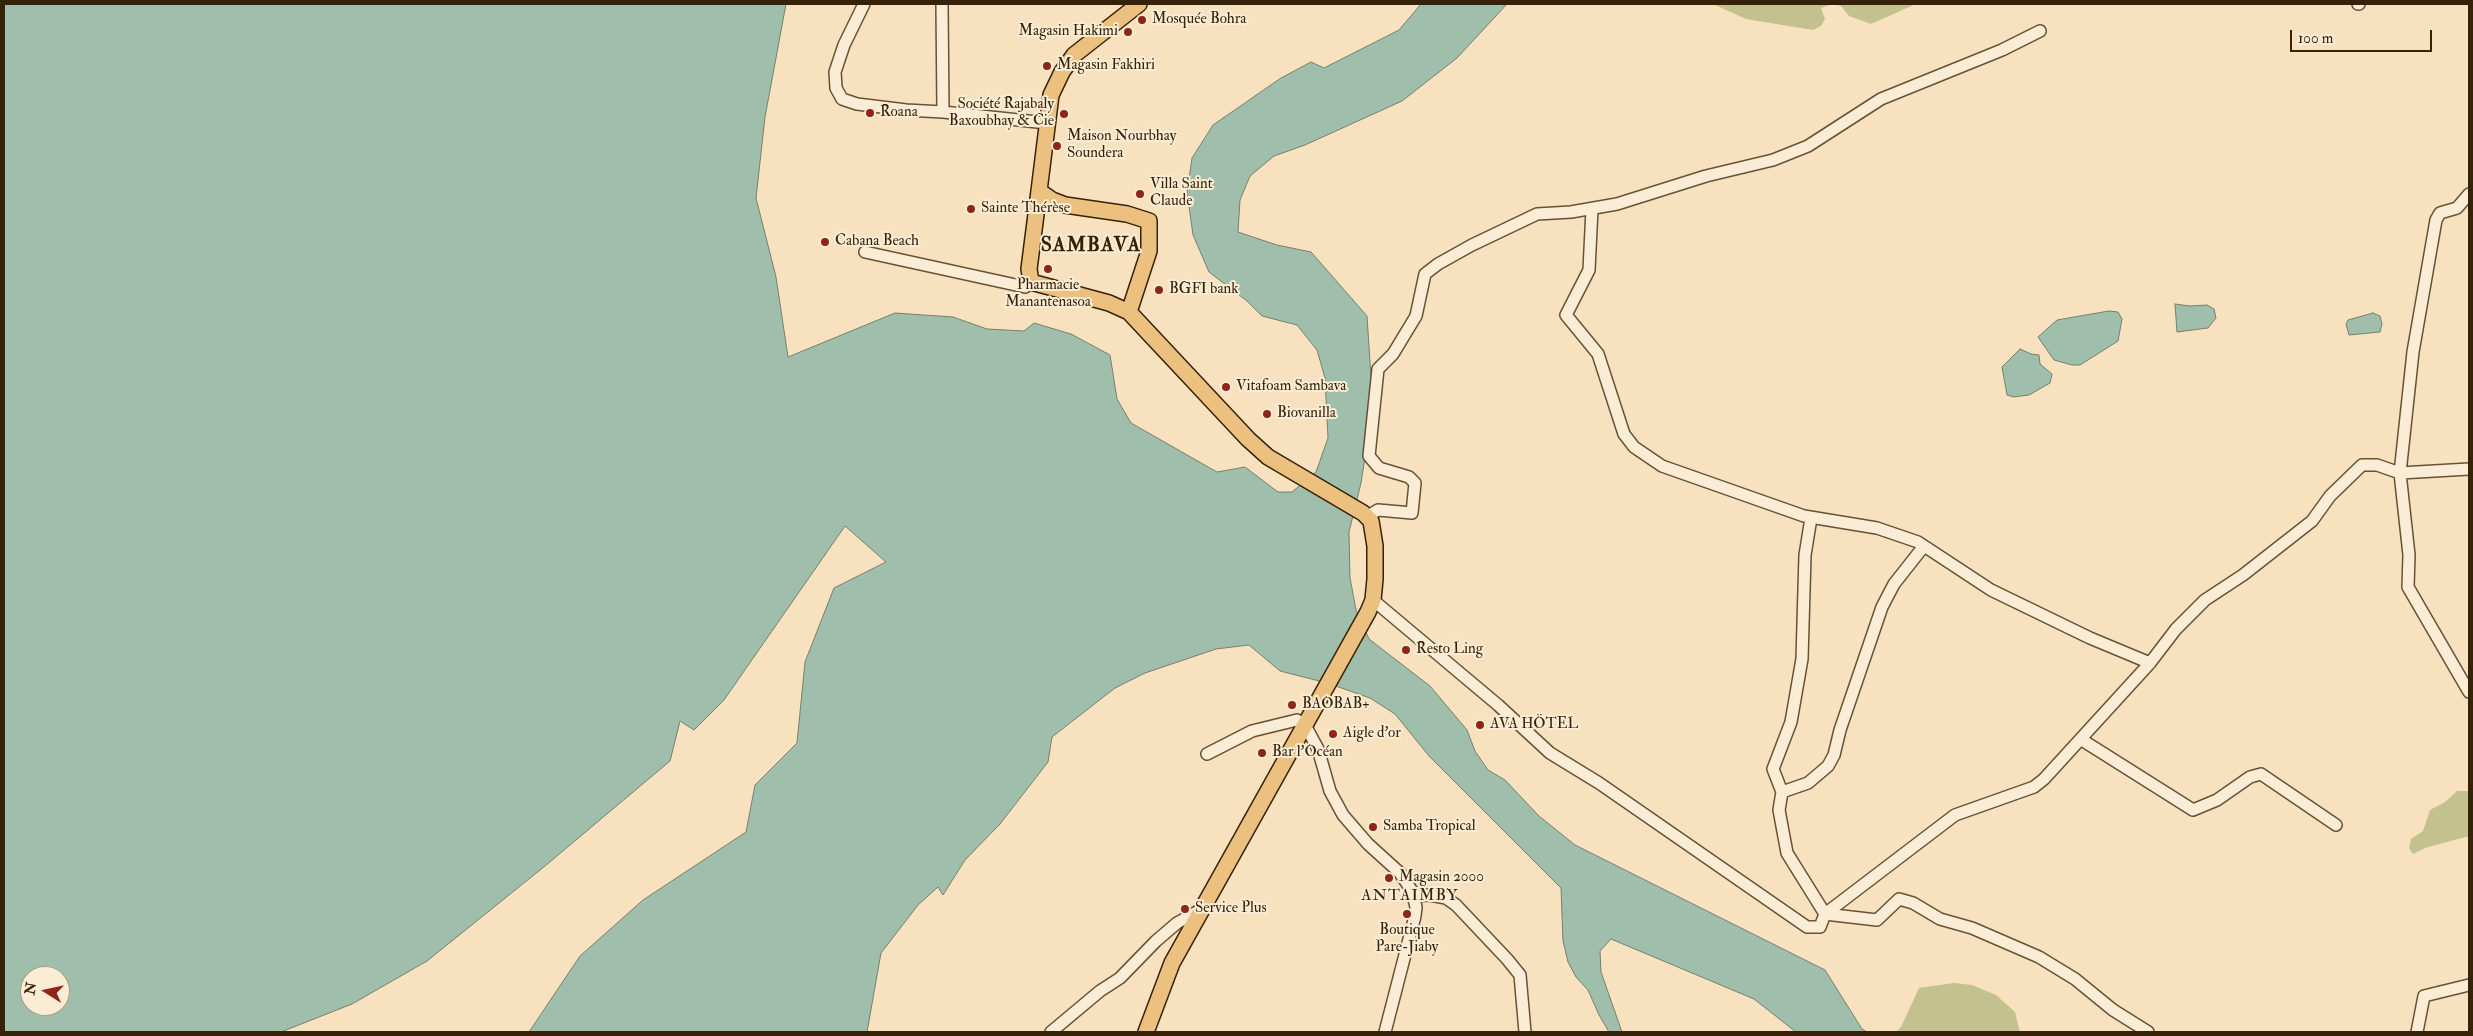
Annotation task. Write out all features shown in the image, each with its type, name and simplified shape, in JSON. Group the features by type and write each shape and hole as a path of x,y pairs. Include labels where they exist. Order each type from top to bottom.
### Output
{"main road":[{"path":"1139,4 1074,55 1051,95 1028,269 1031,282 1109,303 1129,312 1248,439 1268,457 1371,521 1375,546 1370,606 1172,963 1146,1032"},
{"path":"1039,191 1065,205 1127,214 1149,221 1149,251 1129,312"}],"street":[{"path":"864,4 844,45 834,72 836,88 842,99 857,104 906,110 1047,123"},
{"path":"942,4 942,112"},
{"path":"1364,515 1378,510 1412,513 1415,483 1410,477 1379,468 1369,456 1378,369 1393,354 1416,316 1426,274 1438,264 1472,245 1537,214 1592,209 1617,204 1706,176 1774,160 1808,146 1880,99 2002,50 2040,31"},
{"path":"2469,194 2457,208 2440,213 2436,220 2413,352 2400,473 2408,555 2408,587 2469,692"},
{"path":"1592,209 1590,270 1566,315 1598,354 1624,434 1634,447 1662,466 1811,518 1877,528 1924,546 1991,590 2090,638 2150,663"},
{"path":"865,252 1016,285 1025,286 1031,282"},
{"path":"1370,606 1498,705 1550,753 1599,783 1807,927 1820,927 1825,914 1955,815 2034,787 2082,740 2150,663 2176,629 2205,600 2243,575 2312,521 2330,496 2362,465 2377,465 2400,473 2469,470"},
{"path":"1811,518 1805,555 1802,659 1791,722 1773,769 1782,792 1779,810 1787,853 1825,914"},
{"path":"1782,792 1808,783 1831,760 1882,607 1894,584 1924,546"},
{"path":"1207,754 1252,731 1297,720 1305,725 1318,749 1330,791 1343,815 1368,844 1400,873 1415,896 1416,916 1385,1032"},
{"path":"2082,740 2193,810 2217,800 2250,777 2261,774 2336,825"},
{"path":"1415,896 1430,894 1446,898 1456,905 1507,958 1520,975 1525,1032"},
{"path":"1825,914 1877,920 1899,899 1913,903 1940,920 1972,928 2039,957 2075,979 2113,1010 2148,1032"},
{"path":"1051,1032 1100,991 1120,978 1170,929 1204,907"},
{"path":"2417,1032 2424,996 2469,985"}],"shaded area":[{"path":"4,4 786,4 765,117 756,198 776,277 788,357 895,313 953,317 987,329 1024,331 1034,323 1071,334 1110,355 1117,399 1131,423 1217,472 1245,467 1278,492 1292,492 1316,472 1328,438 1325,378 1317,350 1297,325 1262,316 1247,301 1209,272 1193,235 1187,192 1192,158 1213,125 1281,78 1311,62 1324,68 1399,30 1421,4 1507,4 1457,58 1402,101 1305,145 1274,156 1250,176 1240,200 1238,232 1277,245 1311,252 1367,316 1373,407 1361,483 1349,532 1350,578 1356,610 1369,639 1430,686 1467,730 1475,751 1488,770 1505,780 1539,816 1575,845 1825,970 1862,1029 1867,1032 1796,1032 1754,999 1611,939 1600,951 1601,972 1622,1032 1609,1032 1588,990 1576,977 1568,962 1563,941 1561,888 1429,756 1395,714 1370,698 1327,683 1280,671 1249,645 1216,649 1145,673 1115,688 1052,737 1048,762 1000,824 965,860 943,895 938,887 918,905 881,953 867,1032 529,1032 580,956 643,900 746,832 755,785 797,743 805,662 834,588 886,562 845,526 724,700 694,730 680,721 670,761 545,866 427,961 352,1004 281,1032 4,1032"},
{"path":"1713,4 1832,4 1821,8 1825,19 1821,26 1813,30 1746,19"},
{"path":"1832,4 1916,4 1871,24 1849,16 1841,6"},
{"path":"2175,304 2190,306 2207,305 2214,309 2216,318 2208,328 2177,332"},
{"path":"2109,311 2118,312 2122,319 2118,341 2080,365 2072,365 2054,360 2038,337 2057,320"},
{"path":"2373,313 2380,316 2382,324 2380,332 2349,335 2346,324 2348,320"},
{"path":"2020,349 2039,355 2040,364 2052,374 2050,383 2029,395 2014,397 2007,395 2002,367"},
{"path":"2457,791 2469,791 2469,836 2425,848 2413,854 2409,848 2411,839 2423,831 2430,810 2445,802"},
{"path":"1954,983 1972,985 1996,995 2015,1012 2020,1032 1896,1032 1901,1027 1919,988"}],"place":[{"name":"Mosquée Bohra","path":"1142,20"},
{"name":"Magasin Hakimi","path":"1128,32"},
{"name":"Magasin Fakhiri","path":"1047,66"},
{"name":"Roana","path":"870,113"},
{"name":"Société Rajabaly Baxoubhay & Cie","path":"1064,114"},
{"name":"Maison Nourbhay Soundera","path":"1057,146"},
{"name":"Villa Saint Claude","path":"1140,194"},
{"name":"Sainte Thérèse","path":"971,209"},
{"name":"Cabana Beach","path":"825,242"},
{"name":"Pharmacie Manantenasoa","path":"1048,269"},
{"name":"BGFI bank","path":"1159,290"},
{"name":"Vitafoam Sambava","path":"1226,387"},
{"name":"Biovanilla","path":"1267,414"},
{"name":"Resto Ling","path":"1406,650"},
{"name":"BAOBAB+","path":"1292,705"},
{"name":"AVA HÖTEL","path":"1480,725"},
{"name":"Aigle d'or","path":"1333,734"},
{"name":"Bar l'Océan","path":"1262,753"},
{"name":"Samba Tropical","path":"1373,827"},
{"name":"Magasin 2000","path":"1389,878"},
{"name":"Service Plus","path":"1185,909"},
{"name":"Boutique Pare-Jiaby","path":"1407,914"}],"district":[{"name":"SAMBAVA","path":"1091,247"},
{"name":"ANTAIMBY","path":"1410,897"}]}
